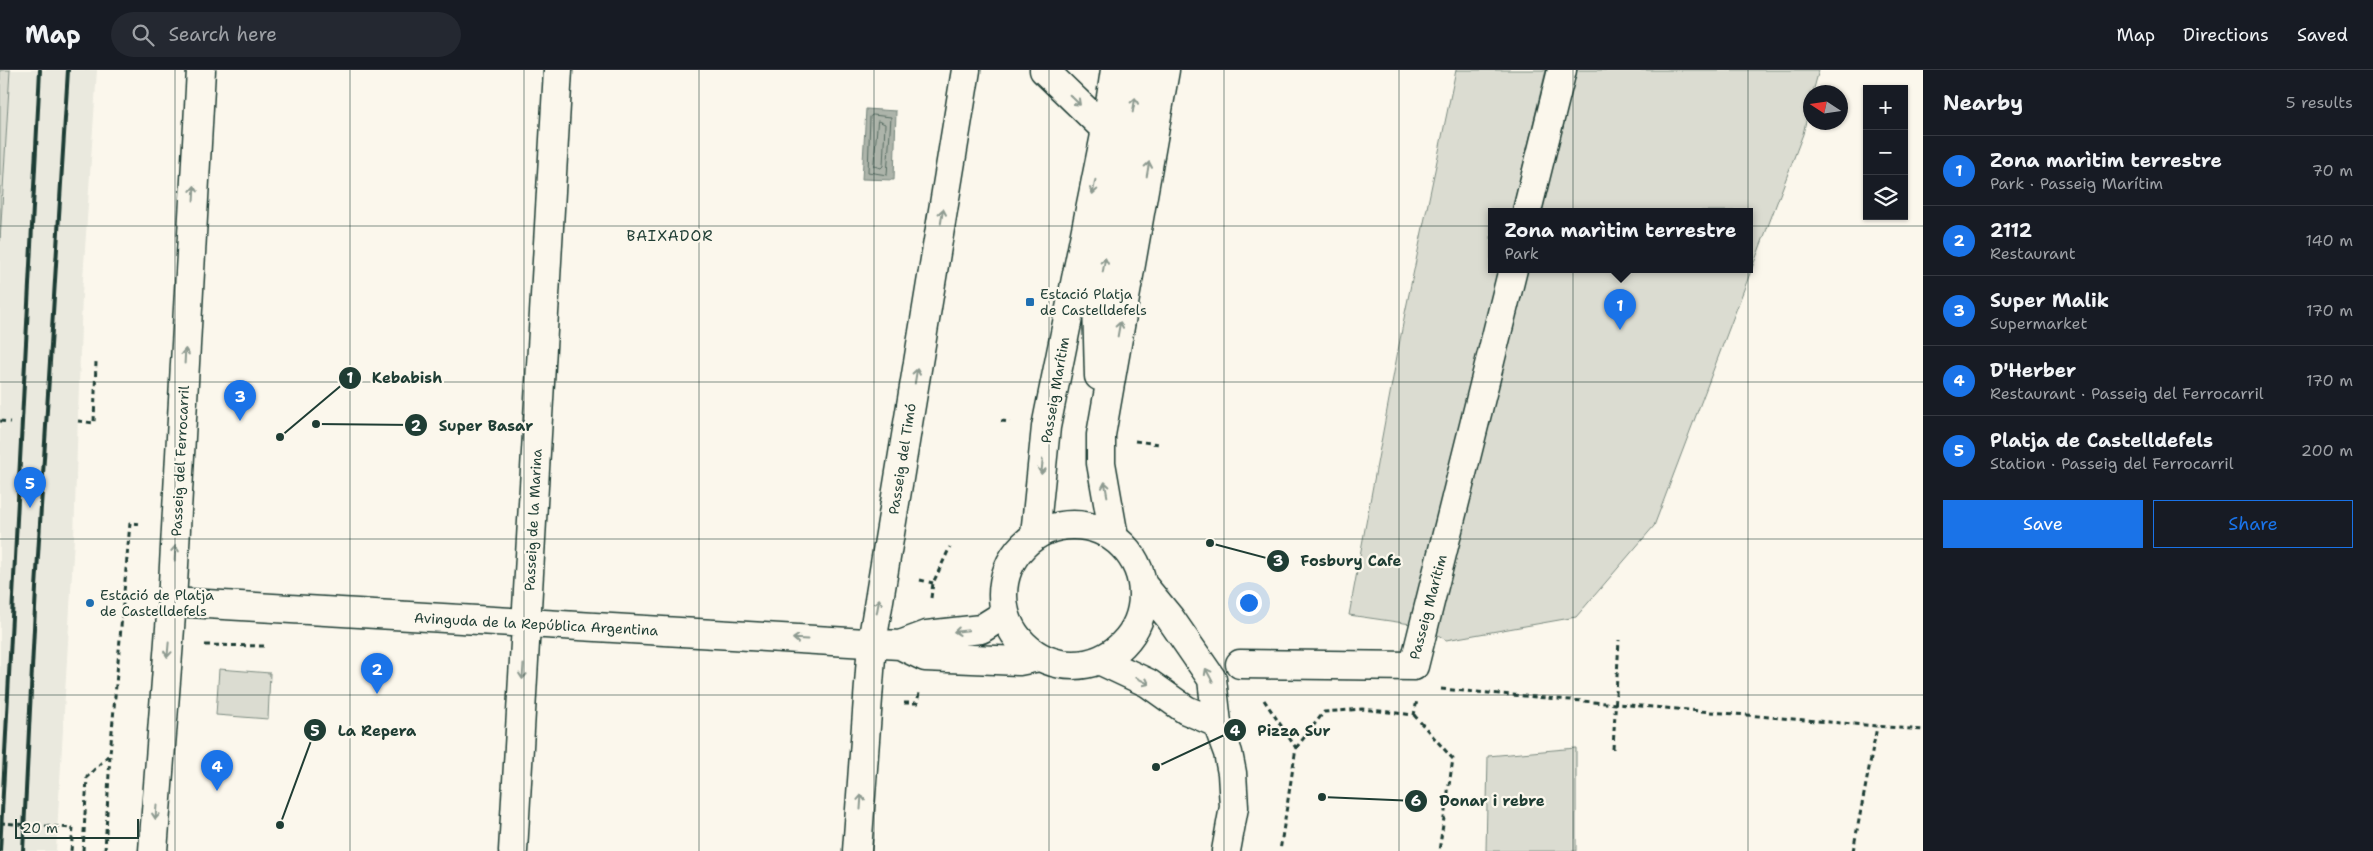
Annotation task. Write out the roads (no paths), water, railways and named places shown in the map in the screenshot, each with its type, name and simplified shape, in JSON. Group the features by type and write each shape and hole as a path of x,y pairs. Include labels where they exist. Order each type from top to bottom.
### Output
{"street":[{"name":"Passeig del Ferrocarril","path":"153,851 172,602 201,70"},
{"name":"Passeig de la Marina","path":"513,851 558,70"},
{"name":"Passeig del Timó","path":"857,851 872,643 966,70"},
{"path":"1044,70 1106,130"},
{"name":"Passeig Marítim","path":"1035,535 1046,427 1106,130 1115,70"},
{"path":"1114,537 1100,462 1097,302 1140,70"},
{"path":"1101,436 1165,70"},
{"path":"1528,208 1562,70"},
{"name":"Passeig Marítim","path":"1240,664 1417,676 1512,273"},
{"path":"1075,524 1094,527 1114,537 1132,555 1139,569 1143,585 1143,599 1136,627 1115,652 1099,660 1071,666 1052,663 1039,657 1027,648 1012,631 1005,614 1003,587 1009,566 1021,547 1035,535 1054,527 1075,524"},
{"path":"1143,585 1170,618 1212,679 1217,723 1228,753 1232,773 1234,807 1226,851"},
{"name":"Avinguda de la República Argentina","path":"172,602 900,645 925,657 1019,661 1039,657"},
{"name":"Avinguda de la República Argentina","path":"900,645 927,634 981,628 1005,614"},
{"path":"1099,660 1148,683 1186,710 1217,723"}],"water":[{"path":"866,109 896,111 894,180 862,179"}],"railway":[{"path":"0,851 40,70"},
{"path":"23,851 36,588 68,70"}],"place":[{"name":"Estació Platja de Castelldefels","path":"1030,302"},
{"name":"Zona marìtim terrestre","path":"1620,330"},
{"name":"Super Malik","path":"240,421"},
{"name":"Super Basar","path":"316,424"},
{"name":"Kebabish","path":"280,437"},
{"name":"Platja de Castelldefels","path":"30,508"},
{"name":"Fosbury Cafe","path":"1210,543"},
{"name":"Estació de Platja de Castelldefels","path":"90,603"},
{"name":"2112","path":"377,694"},
{"name":"Pizza Sur","path":"1156,767"},
{"name":"D'Herber","path":"217,791"},
{"name":"Donar i rebre","path":"1322,797"},
{"name":"La Repera","path":"280,825"}],"district":[{"name":"BAIXADOR","path":"670,236"}]}
